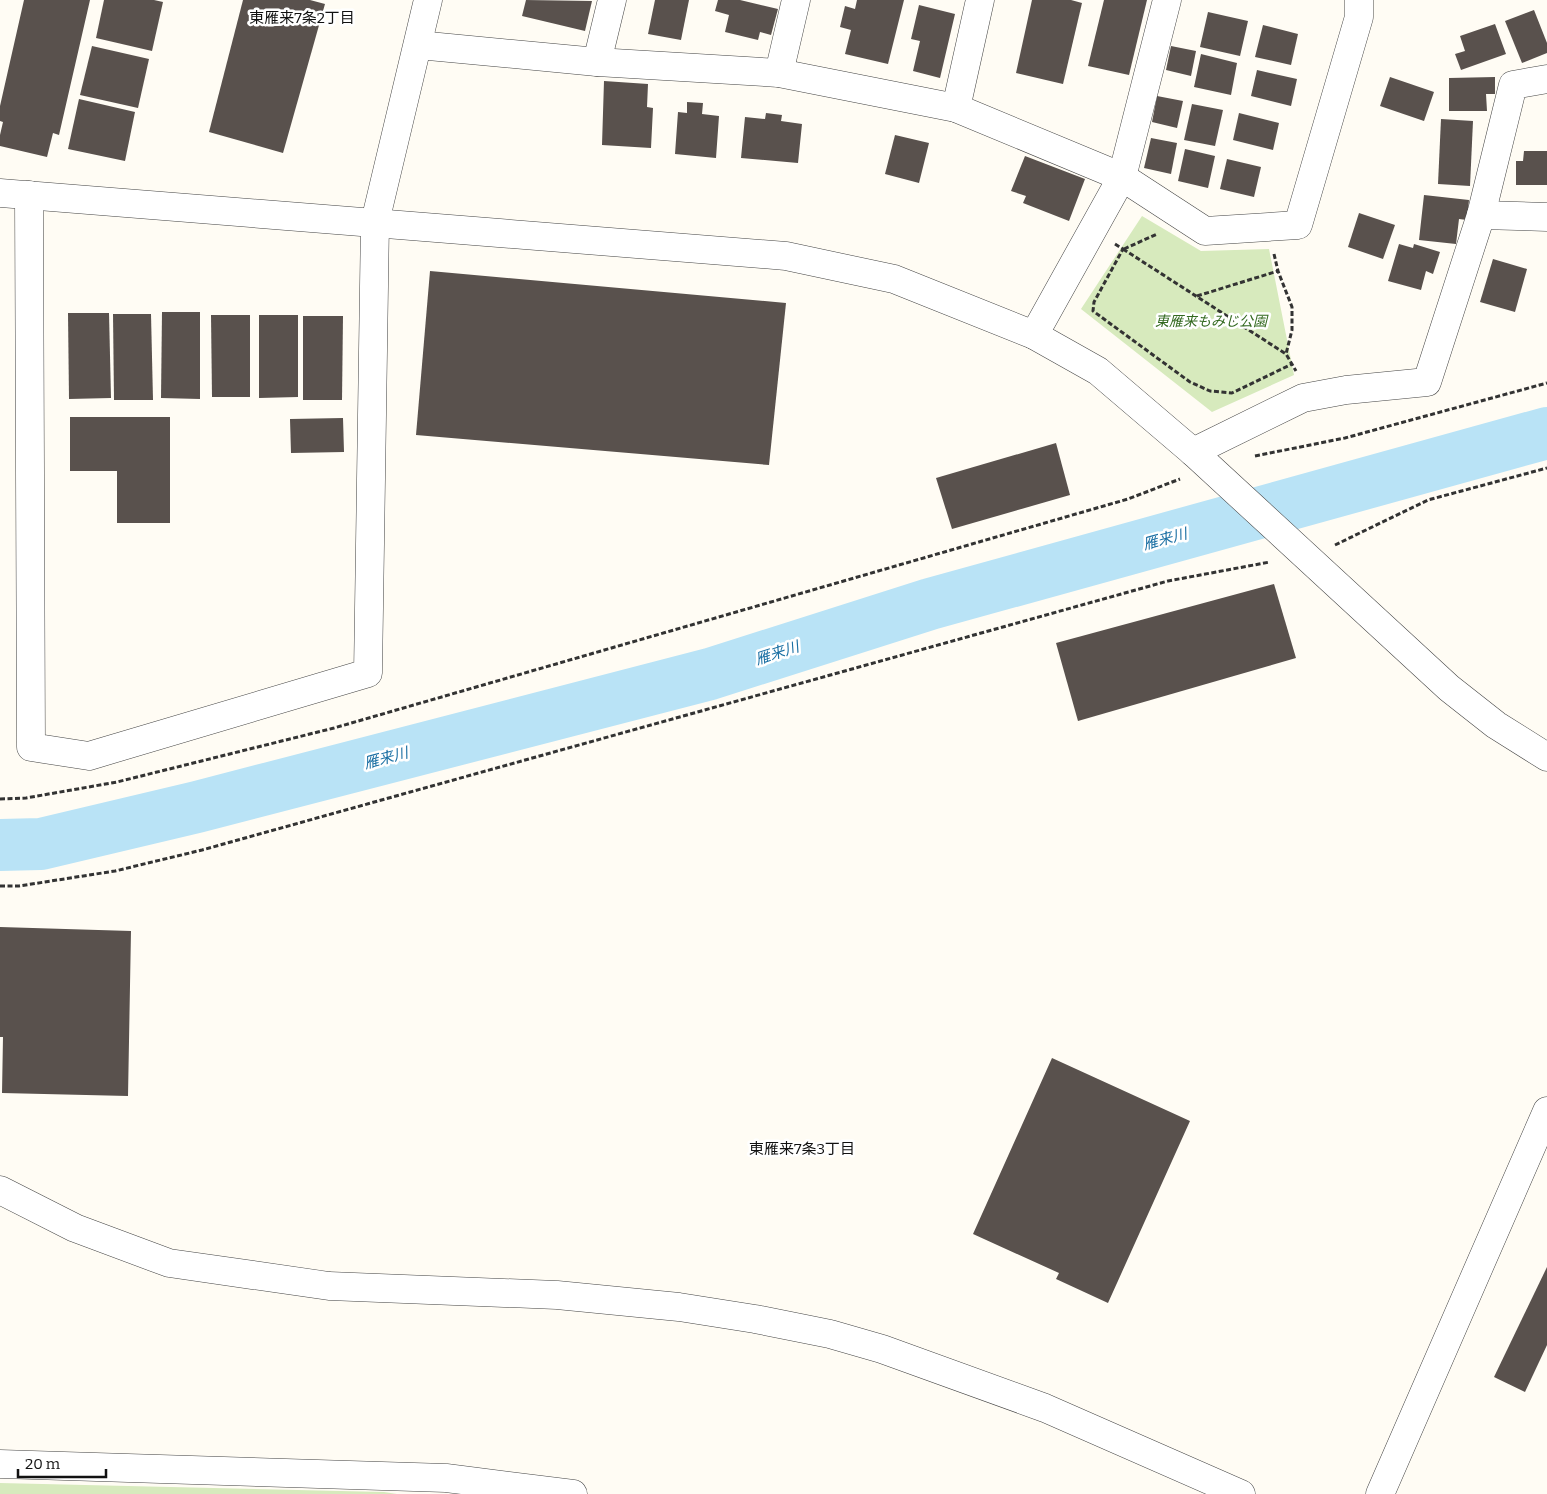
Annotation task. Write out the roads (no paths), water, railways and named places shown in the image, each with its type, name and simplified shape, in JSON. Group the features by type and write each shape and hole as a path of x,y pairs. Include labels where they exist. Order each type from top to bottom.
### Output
{"street":[{"path":"29,195 31,747 89,756 368,673 375,222 428,0"},
{"path":"597,62 612,0"},
{"path":"778,73 796,0"},
{"path":"956,108 980,0"},
{"path":"1034,335 1122,177 1167,0"},
{"path":"418,45 597,62 778,73 956,108 1122,177 1205,231 1298,225 1359,17 1359,0"},
{"path":"1193,452 1302,398 1346,390 1428,382 1482,215 1513,85 1547,79"},
{"path":"0,193 786,256 894,279 1034,335 1098,371 1193,452 1449,688 1496,725 1547,758"},
{"path":"1482,215 1547,217"},
{"path":"1380,1494 1547,1111"},
{"path":"0,1190 75,1228 169,1263 329,1286 557,1295 680,1307 830,1334 882,1348 1045,1408 1241,1494"},
{"path":"0,1464 446,1478 573,1494"}],"waterway":[{"name":"雁来川","path":"0,845 41,844 197,807 710,674 930,604 1547,433"}],"district":[{"name":"東雁来7条2丁目","path":"302,18"},
{"name":"東雁来7条3丁目","path":"802,1149"}],"park label":[{"name":"東雁来もみじ公園","path":"1211,321"}]}
